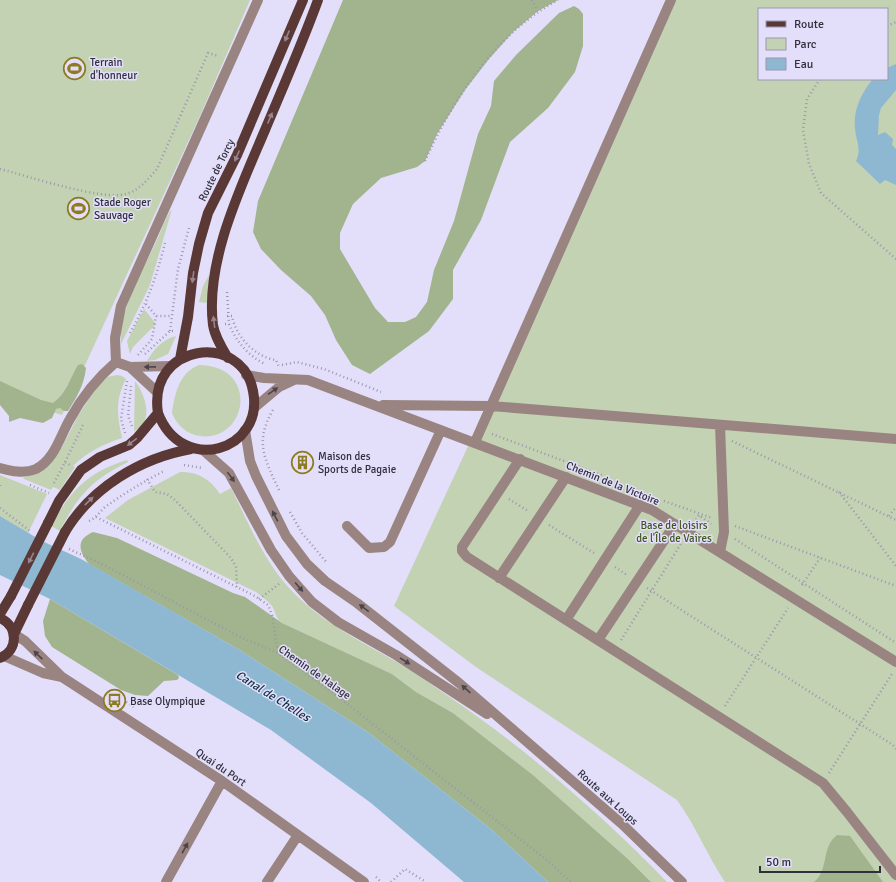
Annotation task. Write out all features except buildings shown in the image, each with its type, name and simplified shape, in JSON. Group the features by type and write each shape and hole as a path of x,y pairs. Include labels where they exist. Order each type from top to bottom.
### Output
{"main road":[{"name":"Route de Torcy","path":"180,359 188,317 193,273 199,244 208,213 237,155 303,0"},
{"path":"228,358 219,342 214,327 212,300 223,240 241,185 318,0"},
{"path":"209,352 228,358 237,364 246,375 253,390 254,408 252,418 245,430 227,446 211,450 203,450 192,448 180,443 170,435 162,425 158,413 157,392 164,375 171,366 180,359 189,355 209,352"},
{"path":"0,614 11,596 59,501 81,470 112,450 125,447 137,438 158,413"},
{"path":"2,657 13,646 14,634 28,605 65,532 80,509 103,488 149,461 163,455 192,448"},
{"path":"0,618 8,623 14,634"}],"street":[{"path":"0,468 25,472 35,469 44,462 53,452 69,420 88,389 97,378 116,362 117,351 115,338 121,306 233,60 258,0"},
{"path":"475,442 671,0"},
{"path":"116,362 135,369 171,366"},
{"path":"135,369 157,392"},
{"name":"Chemin de la Victoire","path":"246,375 264,378 308,380 375,404 652,510 896,662"},
{"path":"254,408 279,387 295,379"},
{"path":"375,404 491,406 721,430 896,439"},
{"path":"245,430 250,461 256,476 286,536 307,564 325,581 357,603 459,683 516,733"},
{"path":"347,526 369,548 384,547 390,542 441,430"},
{"path":"720,552 724,527 721,430"},
{"path":"203,450 229,473 271,550 289,576 312,602 338,622 414,666 516,733"},
{"path":"520,459 462,547 462,551 467,557 822,783 847,812 896,875"},
{"path":"499,578 566,477"},
{"path":"566,620 640,505"},
{"path":"598,640 675,524"},
{"name":"Quai du Port","path":"14,634 25,641 62,677 222,781 364,882"},
{"name":"Quai du Port","path":"2,657 43,673 62,677"},
{"name":"Route aux Loups","path":"516,733 622,824 682,882"},
{"path":"166,882 222,781"},
{"path":"267,882 298,835"}],"path":[{"path":"532,0 538,11"},
{"path":"425,161 437,134 465,90 489,59 513,32 538,11 558,0"},
{"path":"0,169 108,196 127,194 146,182 157,169 208,53 233,60"},
{"path":"819,80 808,99 803,130 809,164 821,193 896,260"},
{"path":"153,286 167,235"},
{"path":"137,438 128,416 130,390 139,352 152,339 156,316 146,304"},
{"path":"126,436 121,419 135,369 144,354 170,331 172,304"},
{"path":"156,316 179,317"},
{"path":"221,316 232,316 239,334 249,345 267,359 276,360 279,366 274,366"},
{"path":"221,325 229,324 233,335 246,350 260,361 270,365"},
{"path":"275,407 264,431 263,455 282,496"},
{"path":"721,430 896,520"},
{"path":"480,431 494,434 611,479"},
{"path":"149,461 157,475"},
{"path":"178,466 194,465 208,470"},
{"path":"169,469 147,479 105,507 96,517 238,587 259,599 268,606 272,615 273,630 278,653"},
{"path":"147,479 155,492 167,494 174,500 231,558 236,567 238,587"},
{"path":"838,490 896,566"},
{"path":"498,492 757,657 893,745 896,749"},
{"path":"662,500 724,527 820,558 896,586"},
{"path":"889,516 896,507"},
{"path":"0,508 16,522 36,534"},
{"path":"288,509 302,533 329,565"},
{"path":"698,515 724,527 803,584 896,643"},
{"path":"615,651 698,515"},
{"name":"Chemin de Halage","path":"63,546 104,565 240,637 278,653 346,703 548,861 571,882"},
{"path":"718,717 820,558"},
{"path":"259,599 289,576"},
{"path":"822,783 896,667"},
{"path":"391,882 405,869 426,882"}],"green space":[{"name":"Stade Roger Sauvage","path":"0,0 250,0 200,116 62,415 0,396"},
{"path":"343,0 558,0 538,11 513,32 489,59 465,90 437,134 425,161 417,167 381,178 353,204 340,233 340,249 375,308 388,322 405,322 416,317 427,302 434,270 454,221 478,134 491,106 494,81 516,55 559,13 574,6 583,14 583,46 575,72 548,108 510,142 481,220 453,270 453,299 429,331 370,374 352,365 336,340 325,315 311,296 281,270 261,249 253,232 258,201"},
{"name":"Base de loisirs de l'Île de Vaires","path":"675,0 896,0 896,882 725,882 677,800 476,667 394,606"},
{"path":"172,209 150,285 121,344 121,331 127,304"},
{"path":"209,275 207,303 199,302 203,286"},
{"path":"144,309 156,324 133,347 130,354 127,341"},
{"path":"176,336 168,354 155,360 147,361 159,346 171,337"},
{"path":"82,364 86,368 84,380 68,411 64,411 60,408 56,409 52,418 43,423 20,418 9,422 9,416 0,405 0,381 41,400 53,403 62,395 78,365"},
{"path":"199,365 219,369 233,378 239,391 240,405 236,419 226,430 212,436 195,435 187,432 178,424 172,413 179,384 182,378"},
{"path":"117,375 126,379 120,394 118,408 122,438 96,449 78,461 73,466 75,467 60,490 53,487 51,490 24,479 23,477 38,473 62,447 78,416 96,388 107,377"},
{"path":"135,381 145,400 146,415 140,427 134,431"},
{"path":"127,460 128,462 105,475 87,490 73,508 60,531 51,526 65,503 82,484 101,470"},
{"path":"180,472 193,473 203,477 212,484 220,494 231,488 257,541 273,567 281,579 303,602 342,631 418,675 506,738 589,807 667,882 651,882 628,859 533,775 453,713 416,692 392,674 282,623 277,617 272,606 256,592 105,518 128,500"},
{"path":"0,475 47,494 28,533 0,516"},
{"path":"93,532 117,538 233,593 245,597 282,623 392,674 416,692 453,713 533,775 628,859 651,882 548,882 492,830 369,733 238,649 89,564 83,555 80,546 83,539"},
{"path":"50,599 178,675 179,678 177,680 164,681 148,696 135,695 121,690 52,647 45,636 43,621"},
{"path":"837,835 850,836 883,882 814,882 822,872 829,846"}],"water":[{"path":"896,64 896,90 881,108 879,115 878,135 885,132 893,139 892,145 896,149 896,185 885,180 880,184 856,161 859,149 855,128 855,115 859,102 864,91 872,80 888,80 888,68"},
{"name":"Canal de Chelles","path":"0,516 42,541 81,559 238,649 369,733 492,830 548,882 464,882 371,803 271,730 50,599 0,575"}],"place":[{"name":"Terrain d'honneur","path":"74,68"},
{"name":"Stade Roger Sauvage","path":"79,208"},
{"name":"Maison des Sports de Pagaie","path":"302,462"},
{"name":"Base Olympique","path":"114,701"}]}
